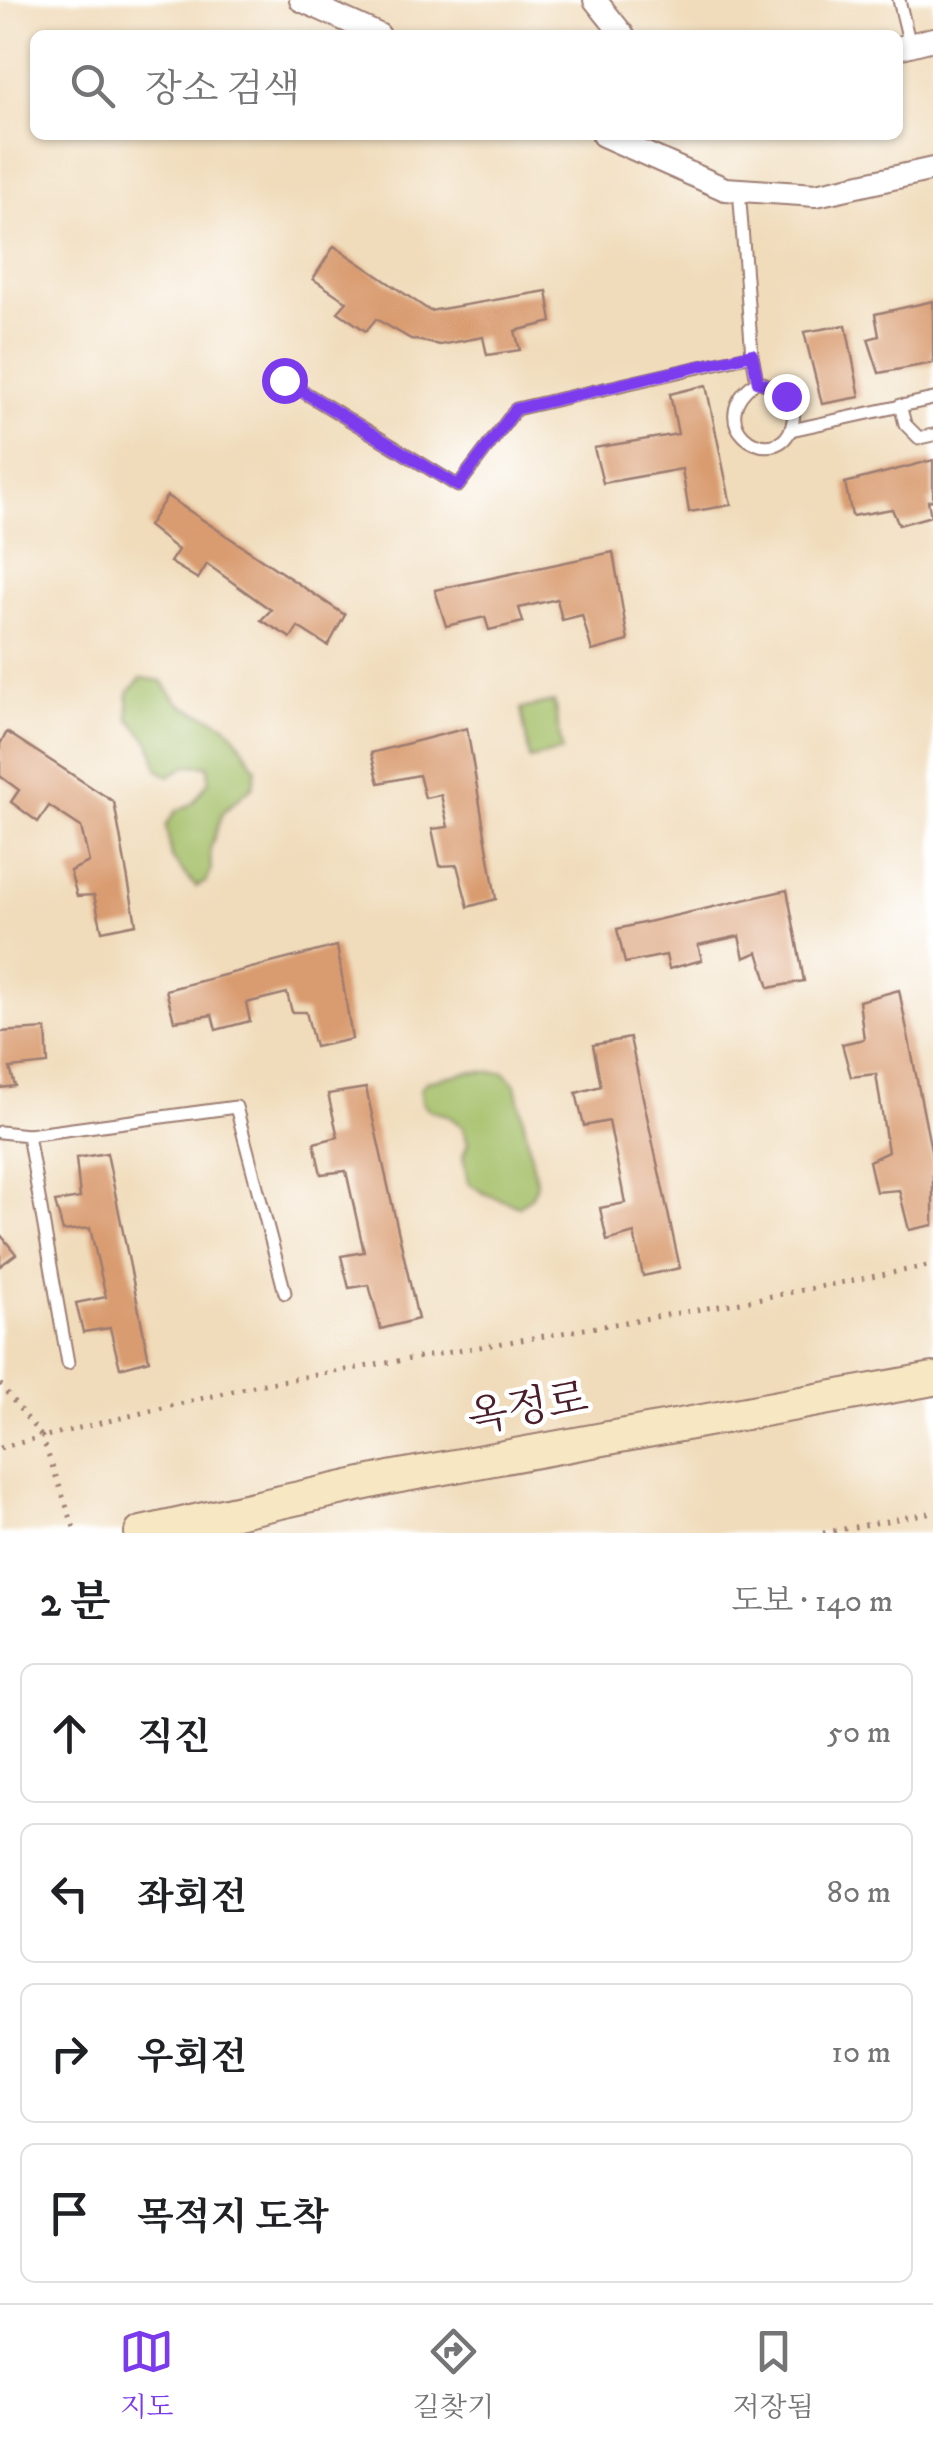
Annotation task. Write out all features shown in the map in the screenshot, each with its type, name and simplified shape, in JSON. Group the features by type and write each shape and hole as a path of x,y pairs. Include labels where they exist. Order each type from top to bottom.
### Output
{"main road":[{"name":"옥정로","path":"141,1533 390,1478 933,1379"}],"street":[{"path":"301,0 368,30"},
{"path":"595,0 619,30"},
{"path":"614,140 724,189 816,195 933,170"}],"lane":[{"path":"898,0 914,44"},
{"path":"740,188 752,354 758,382"},
{"path":"284,380 458,486 516,409 752,354"},
{"path":"758,382 786,396 794,412 791,430 783,440 769,446 753,443 740,434 734,418 745,390 758,382"},
{"path":"791,430 933,399"},
{"path":"900,406 905,424 920,438 933,435"},
{"path":"0,1132 28,1135 236,1107 284,1293"},
{"path":"28,1135 68,1363"}],"path":[{"path":"0,1448 258,1385 933,1265"},
{"path":"0,1384 42,1437 76,1533"},
{"path":"822,1533 933,1512"}],"green space":[{"path":"141,678 162,681 183,705 227,726 256,769 253,786 223,812 210,849 211,870 206,882 196,887 172,858 166,826 175,812 193,803 209,781 208,766 187,765 169,776 158,770 150,742 129,718 128,693"},
{"path":"554,702 562,751 530,759 521,709"},
{"path":"468,1072 504,1072 516,1085 537,1184 532,1196 519,1206 468,1183 463,1156 468,1143 463,1127 423,1105 420,1089 427,1081"}],"building":[{"path":"334,246 430,311 547,291 552,322 515,331 520,350 487,355 483,337 440,345 411,339 376,319 366,331 338,312 347,302 313,279"},
{"path":"933,301 933,363 879,373 868,339 879,336 875,314"},
{"path":"846,325 860,397 822,404 804,332"},
{"path":"706,385 731,505 689,512 682,469 603,483 594,448 678,434 670,394"},
{"path":"933,460 933,500 928,501 931,516 899,525 892,509 852,516 845,483"},
{"path":"167,496 345,615 328,646 298,627 291,638 261,620 271,610 207,564 198,579 170,562 178,550 148,526"},
{"path":"613,552 628,641 592,651 582,615 562,620 557,599 519,608 523,622 489,630 485,617 446,626 435,590"},
{"path":"467,728 496,899 468,907 457,865 440,866 432,829 448,827 441,795 425,798 419,775 379,783 371,753"},
{"path":"7,732 114,802 136,924 102,931 94,895 77,896 70,871 89,862 81,827 49,806 38,822 11,802 19,790 0,776 0,744"},
{"path":"787,890 804,981 769,988 758,952 744,958 739,936 698,945 702,960 669,969 666,955 625,963 617,929"},
{"path":"337,946 352,1039 315,1047 306,1012 292,1012 287,993 246,1003 250,1021 216,1030 212,1015 174,1021 166,990"},
{"path":"899,990 933,1160 933,1225 909,1230 899,1190 876,1192 869,1161 888,1152 876,1074 851,1077 842,1044 864,1039 859,1001"},
{"path":"46,1029 48,1064 10,1068 15,1086 0,1088 0,1032"},
{"path":"630,1038 680,1268 643,1276 634,1233 607,1241 600,1208 625,1203 609,1121 584,1126 576,1093 601,1086 593,1045"},
{"path":"366,1088 418,1319 381,1329 369,1285 349,1288 341,1256 364,1252 346,1171 321,1174 314,1143 338,1137 328,1094"},
{"path":"107,1153 149,1360 120,1368 110,1328 83,1332 76,1303 106,1297 90,1228 63,1231 55,1202 80,1198 76,1158"},
{"path":"0,1234 16,1254 0,1266"}],"route":[{"path":"284,380 458,486 516,409 752,354 758,382 786,396"}]}
